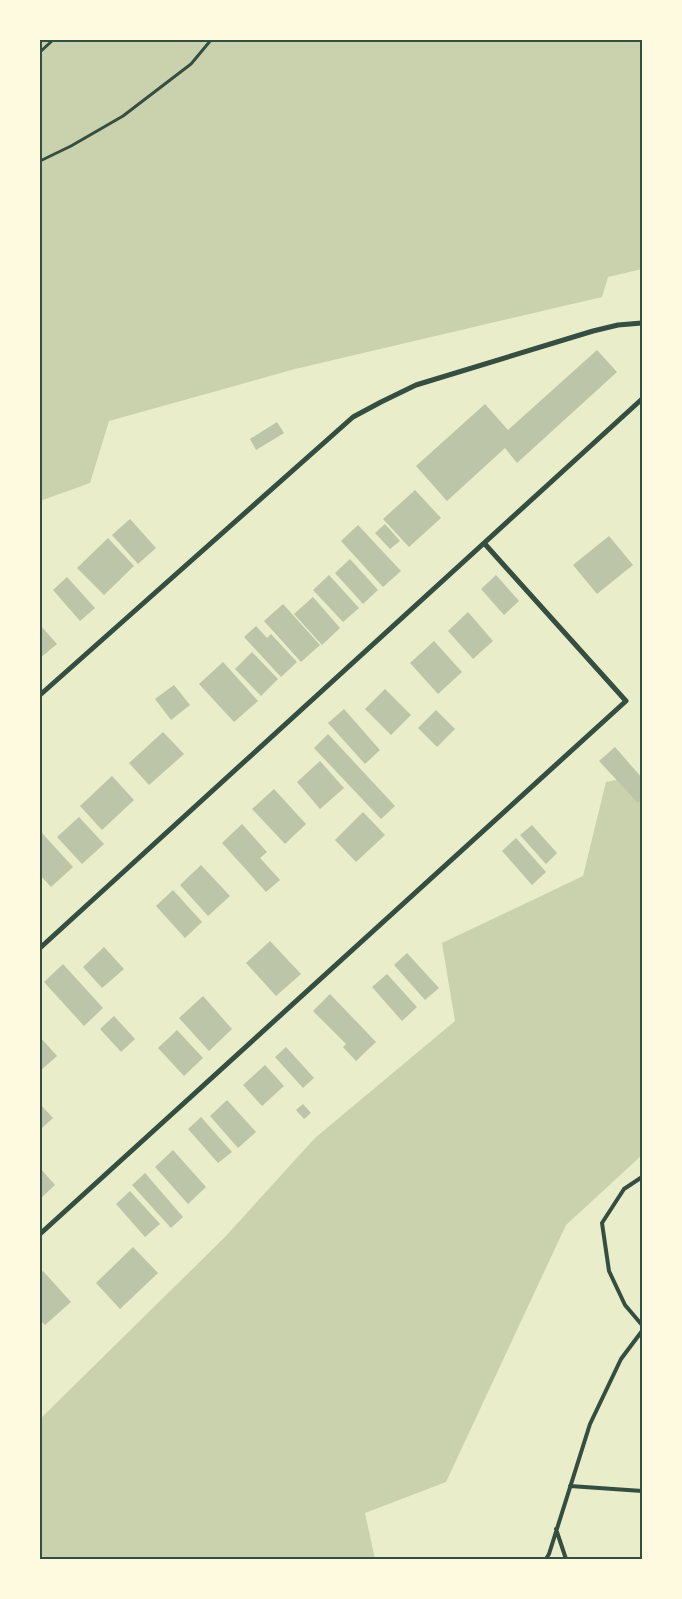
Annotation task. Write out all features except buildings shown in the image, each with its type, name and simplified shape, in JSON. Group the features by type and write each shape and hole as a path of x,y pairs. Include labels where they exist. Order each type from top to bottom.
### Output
{"street":[{"path":"40,695 353,417 416,385 593,331 618,325 642,323"},
{"path":"40,948 642,399"},
{"path":"40,1234 626,701 484,543"}],"lane":[{"path":"642,1177 624,1189 602,1223 609,1271 625,1305 642,1325"},
{"path":"546,1559 590,1424 621,1359 642,1331"},
{"path":"570,1486 642,1491"},
{"path":"556,1530 566,1559"}],"path":[{"path":"40,52 53,40"},
{"path":"40,161 71,146 123,116 191,64 211,40"}],"green space":[{"path":"40,40 642,40 642,269 608,277 602,297 295,369 109,421 90,483 40,501"},
{"path":"642,775 642,1155 566,1225 446,1482 365,1513 375,1559 40,1559 40,1419 225,1237 315,1138 455,1021 442,943 583,876 606,782"}]}
